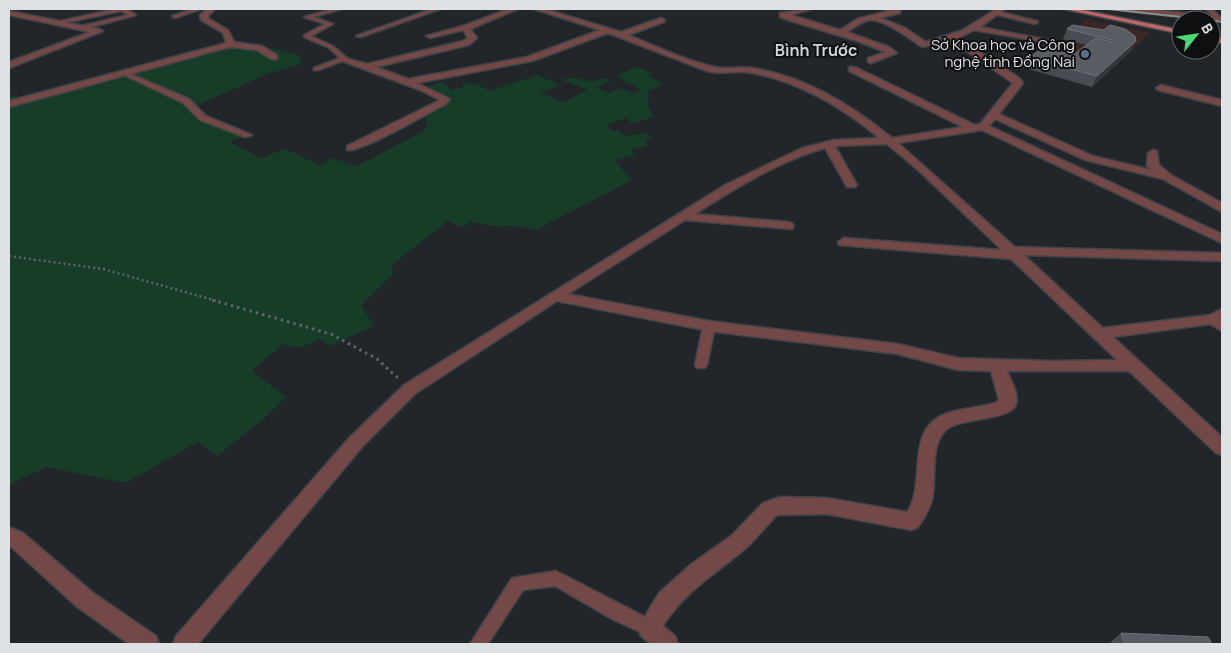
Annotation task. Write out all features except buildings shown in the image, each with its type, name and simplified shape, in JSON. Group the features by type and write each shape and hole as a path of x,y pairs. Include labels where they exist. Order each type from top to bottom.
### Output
{"main road":[{"path":"1068,9 1171,30"}],"street":[{"path":"212,9 206,13 204,18 224,30 230,38 230,44"},
{"path":"430,36 466,27 514,9"},
{"path":"538,9 608,30 710,69 751,70 794,81 828,97 891,141 1222,448"},
{"path":"807,9 783,15 839,34 882,45 893,53 871,60"},
{"path":"839,34 856,22 893,10 909,9"},
{"path":"1128,9 1171,14"},
{"path":"873,18 902,30 925,45 953,38 974,28 999,11"},
{"path":"9,13 84,27 99,32 9,65"},
{"path":"621,35 661,20"},
{"path":"366,67 466,43 473,38 466,31 466,27"},
{"path":"974,28 1044,40"},
{"path":"406,82 529,59 608,30"},
{"path":"184,644 356,442 410,389 729,187 806,150 828,144 891,141 979,128 994,115 1015,90 1018,83 953,38"},
{"path":"9,104 126,74 230,44 259,48 274,57"},
{"path":"345,59 440,96 444,100 351,148"},
{"path":"852,70 1222,239"},
{"path":"1161,88 1222,103"},
{"path":"9,92 34,98"},
{"path":"994,115 1088,158 1167,177"},
{"path":"828,144 851,185"},
{"path":"1153,153 1153,166 1167,177 1222,208"},
{"path":"681,216 788,226"},
{"path":"844,242 1012,253 1222,257"},
{"path":"556,296 709,326 898,349 958,364 1052,367 1132,365"},
{"path":"1100,334 1219,319"},
{"path":"667,644 650,628 667,600 697,572 738,542 770,509 780,505 827,506 911,521 922,504 924,467 934,433 940,426 954,418 974,412 1002,408 1008,402 1007,392 998,365"},
{"path":"9,536 16,539 84,599 148,644"}],"lane":[{"path":"59,22 122,9 132,15 84,27"},
{"path":"175,16 198,9"},
{"path":"316,69 345,59 331,46 306,36 330,24 308,16 339,9"},
{"path":"359,36 438,9"},
{"path":"999,11 1035,22"},
{"path":"126,74 186,101 203,118 248,135"},
{"path":"701,365 709,326"},
{"path":"478,644 518,583 538,579 556,578 618,614 650,628"}],"path":[{"path":"9,256 103,269 331,334 377,359 410,389"}],"shaded area":[{"name":"Sở Khoa học và Công nghệ tỉnh Đồng Nai","path":"1087,19 1150,33 1092,87 1025,68"}],"green space":[{"path":"231,46 261,51 274,48 300,56 301,64 267,74 191,108 195,117 244,136 229,142 261,158 285,149 320,165 332,158 357,166 424,131 428,125 425,118 418,116 448,102 450,99 428,87 443,82 452,90 464,87 462,85 469,83 476,84 489,91 537,75 561,85 540,93 563,102 588,90 562,80 571,77 592,81 612,80 596,87 609,93 620,88 634,93 640,90 616,76 637,67 653,74 648,76 664,84 646,92 649,94 648,106 654,117 632,123 626,118 608,124 611,131 619,130 624,136 646,133 653,138 646,140 647,146 631,150 635,155 614,160 632,180 536,230 516,226 499,227 471,222 462,227 448,221 392,265 393,274 361,305 374,326 329,346 320,339 300,348 283,344 252,371 286,397 262,420 217,456 198,442 126,483 46,467 9,485 9,95 32,100"}],"railway":[{"path":"1108,9 1171,16"}],"place":[{"name":"Sở Khoa học và Công nghệ tỉnh Đồng Nai","path":"1085,54"}],"district":[{"name":"Bình Trước","path":"816,50"}]}
